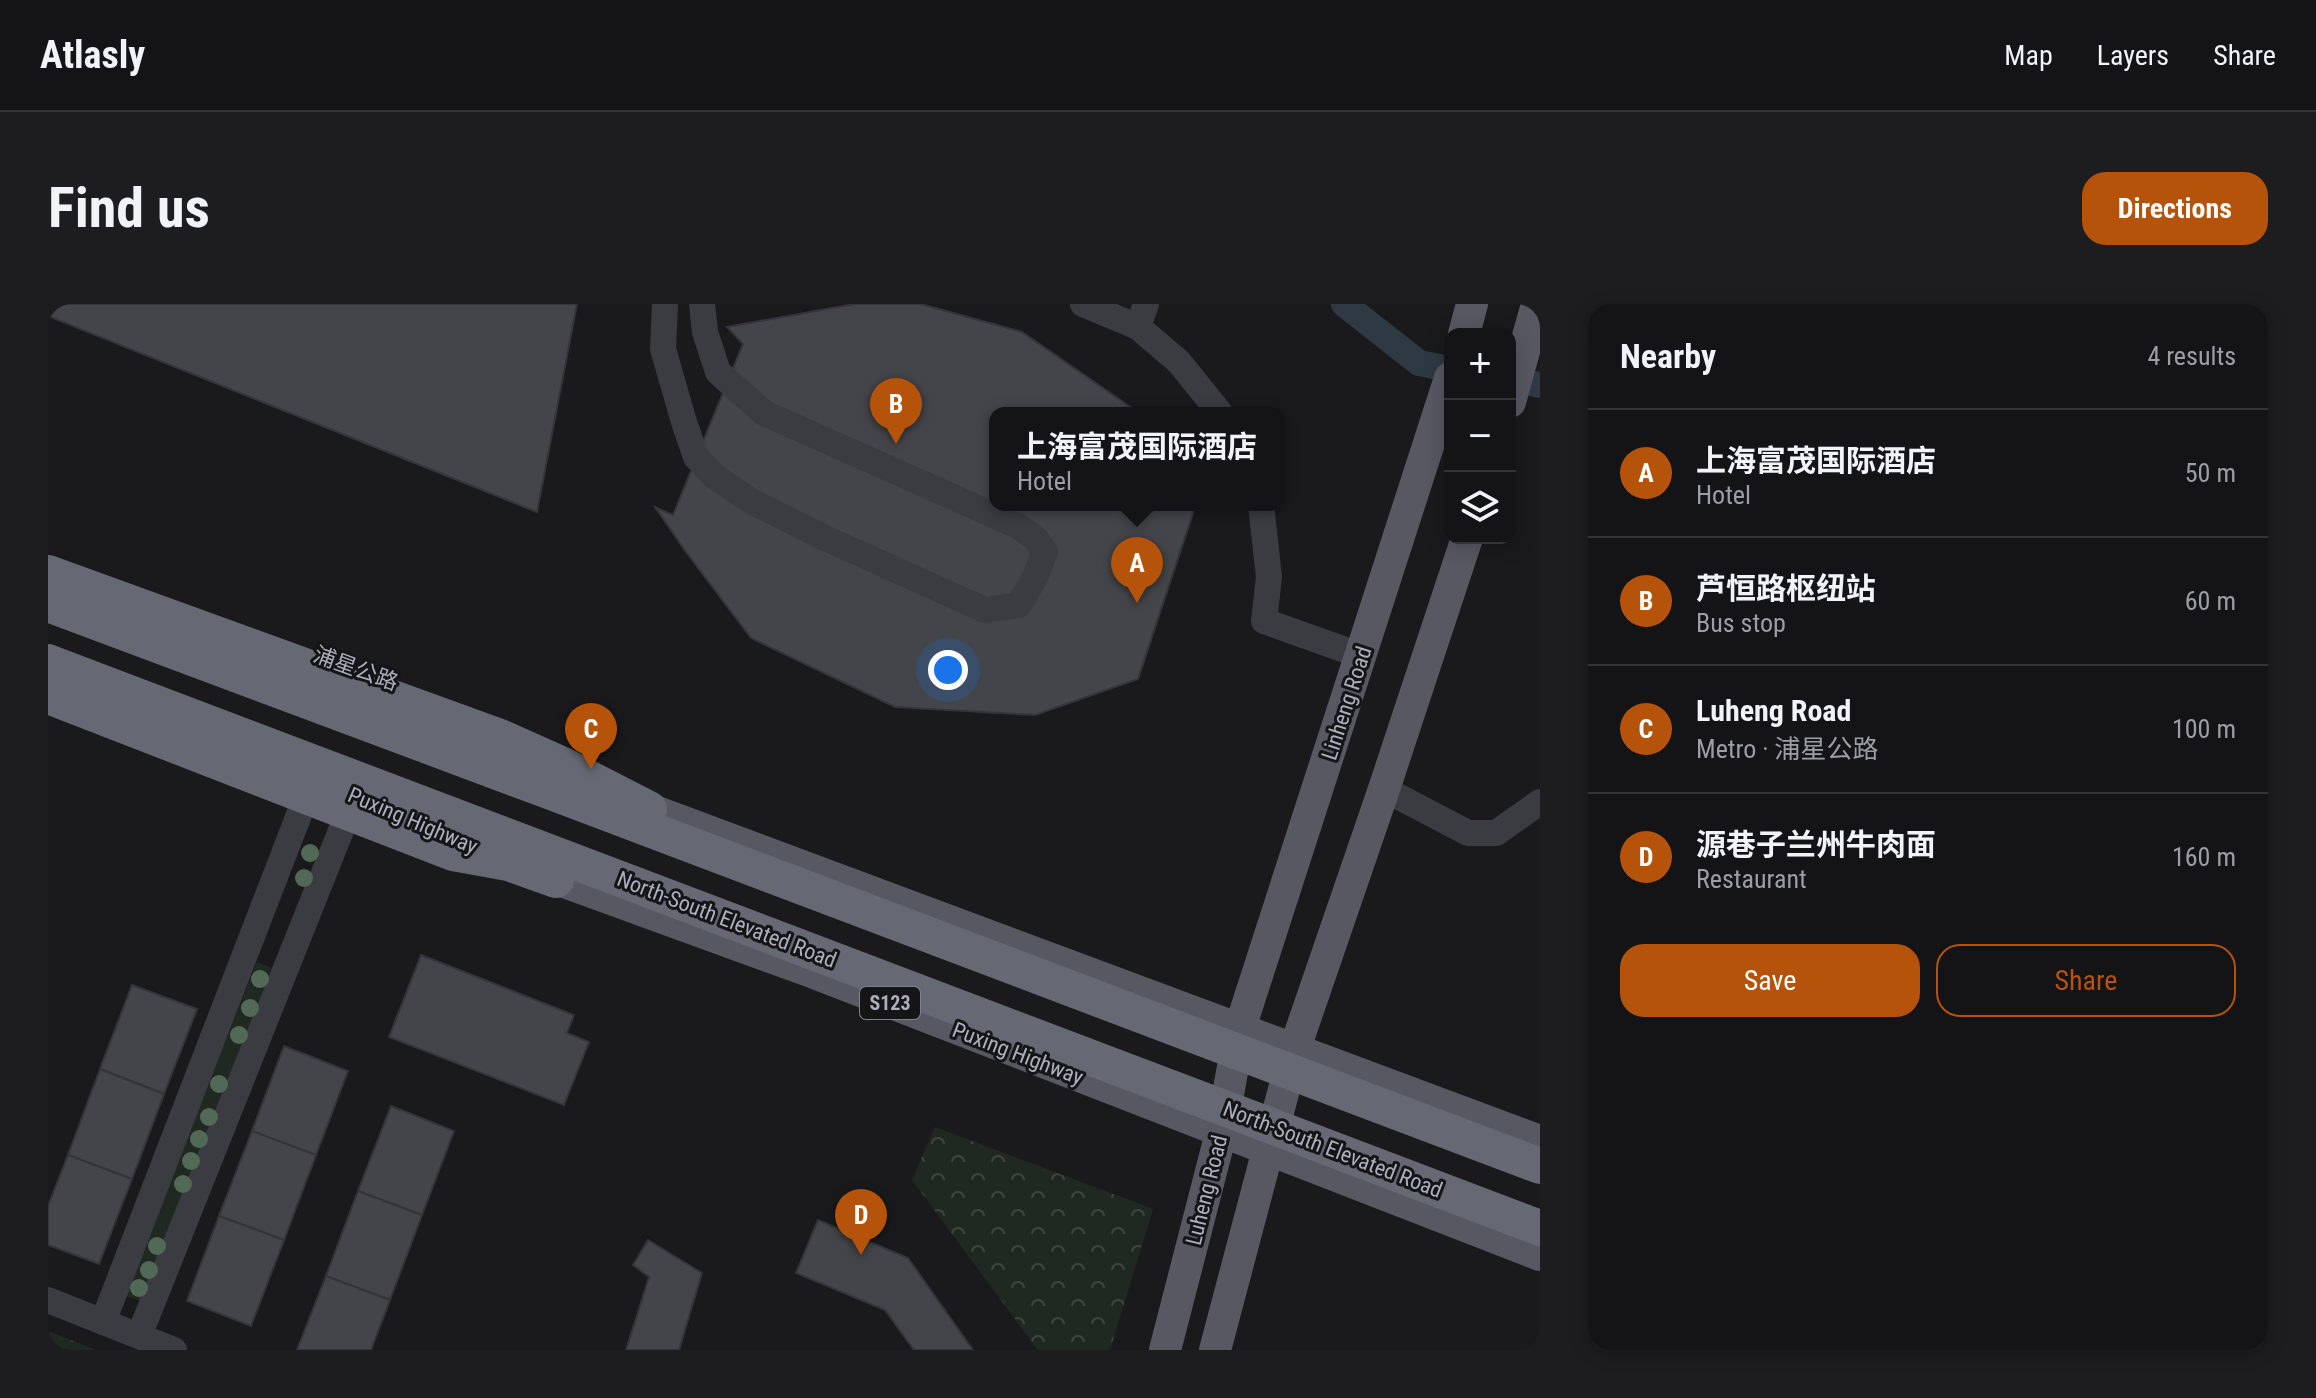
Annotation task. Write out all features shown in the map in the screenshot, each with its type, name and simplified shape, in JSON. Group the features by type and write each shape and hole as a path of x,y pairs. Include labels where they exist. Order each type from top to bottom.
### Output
{"highway":[{"path":"48,573 500,737 649,809"},
{"path":"48,604 1540,1166"},
{"name":"North-South Elevated Road","path":"48,662 1540,1228"},
{"path":"48,696 453,853 508,863 556,880"}],"main road":[{"path":"1511,400 1534,319"},
{"name":"Linheng Road","path":"1240,1028 1444,397"},
{"path":"1215,1350 1295,1048 1465,544"},
{"name":"浦星公路","path":"48,557 66,561 506,724 579,763 649,809"},
{"path":"48,584 1540,1141"},
{"name":"Puxing Highway","path":"48,679 349,793 556,880 809,971 1540,1255"},
{"path":"48,709 445,863 556,880"},
{"name":"Luheng Road","path":"1165,1350 1221,1133 1240,1028"}],"lane":[{"path":"665,304 663,349 679,408 696,457 714,476 751,501 825,538 985,610 1019,605 1045,552 1036,539 1007,520 764,413 718,372 705,332 702,304"},
{"path":"1083,304 1142,316 1215,407"},
{"path":"1262,511 1269,577 1264,621 1362,656"},
{"path":"1384,789 1468,833 1496,833 1540,802"},
{"path":"103,1322 302,807"},
{"path":"139,1336 344,823"},
{"path":"256,928 296,942"},
{"path":"48,1300 174,1350"}],"green space":[{"path":"257,962 272,968 141,1301 125,1296"},
{"path":"935,1127 1153,1209 1110,1350 1038,1350 912,1180"},
{"path":"48,1331 96,1350 48,1350"}],"building":[{"path":"48,304 577,304 537,512 48,316"},
{"path":"854,304 921,304 1022,332 1130,407 989,407 989,511 1194,511 1138,679 1035,715 895,707 751,638 655,507 673,515 743,344 727,327"},
{"path":"421,955 574,1015 567,1033 589,1042 564,1105 389,1037"},
{"path":"132,985 197,1009 164,1094 100,1069"},
{"path":"284,1046 348,1071 316,1155 252,1131"},
{"path":"100,1069 164,1094 132,1179 68,1155"},
{"path":"391,1106 454,1131 422,1215 358,1191"},
{"path":"252,1131 316,1155 284,1240 219,1216"},
{"path":"68,1155 132,1179 99,1264 48,1245 48,1206"},
{"path":"358,1191 422,1215 390,1300 326,1276"},
{"path":"219,1216 284,1240 251,1326 187,1301"},
{"path":"818,1220 908,1258 973,1350 914,1350 885,1310 796,1273"},
{"path":"648,1240 702,1273 679,1350 626,1350 649,1277 633,1265"},
{"path":"326,1276 390,1300 371,1350 297,1350"}],"waterway":[{"path":"1344,304 1419,363 1444,368"},
{"path":"1516,381 1540,385"}],"place":[{"name":"芦恒路枢纽站","path":"896,444"},
{"name":"上海富茂国际酒店","path":"1137,603"},
{"name":"Luheng Road","path":"591,769"},
{"name":"源巷子兰州牛肉面","path":"861,1255"}]}
